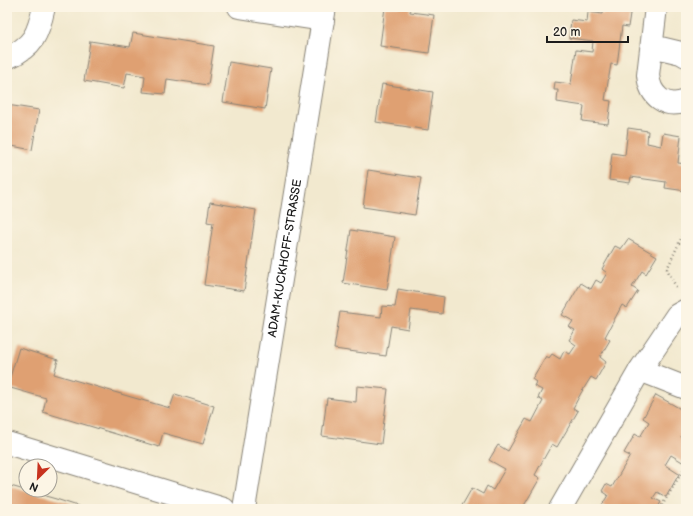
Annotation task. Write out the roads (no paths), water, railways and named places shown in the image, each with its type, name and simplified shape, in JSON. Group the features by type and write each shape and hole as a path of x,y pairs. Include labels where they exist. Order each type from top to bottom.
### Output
{"street":[{"path":"7,58 19,53 31,43 38,32 44,7"},
{"path":"239,7 324,14"},
{"path":"656,7 648,75 649,84 657,98 665,103 676,104 686,101"},
{"name":"ADAM-KUCKHOFF-STRASSE","path":"244,509 324,14"},
{"path":"652,46 681,53 686,56"},
{"path":"560,509 640,370 677,315 683,302"},
{"path":"640,370 686,388"},
{"path":"7,443 224,509"}]}
